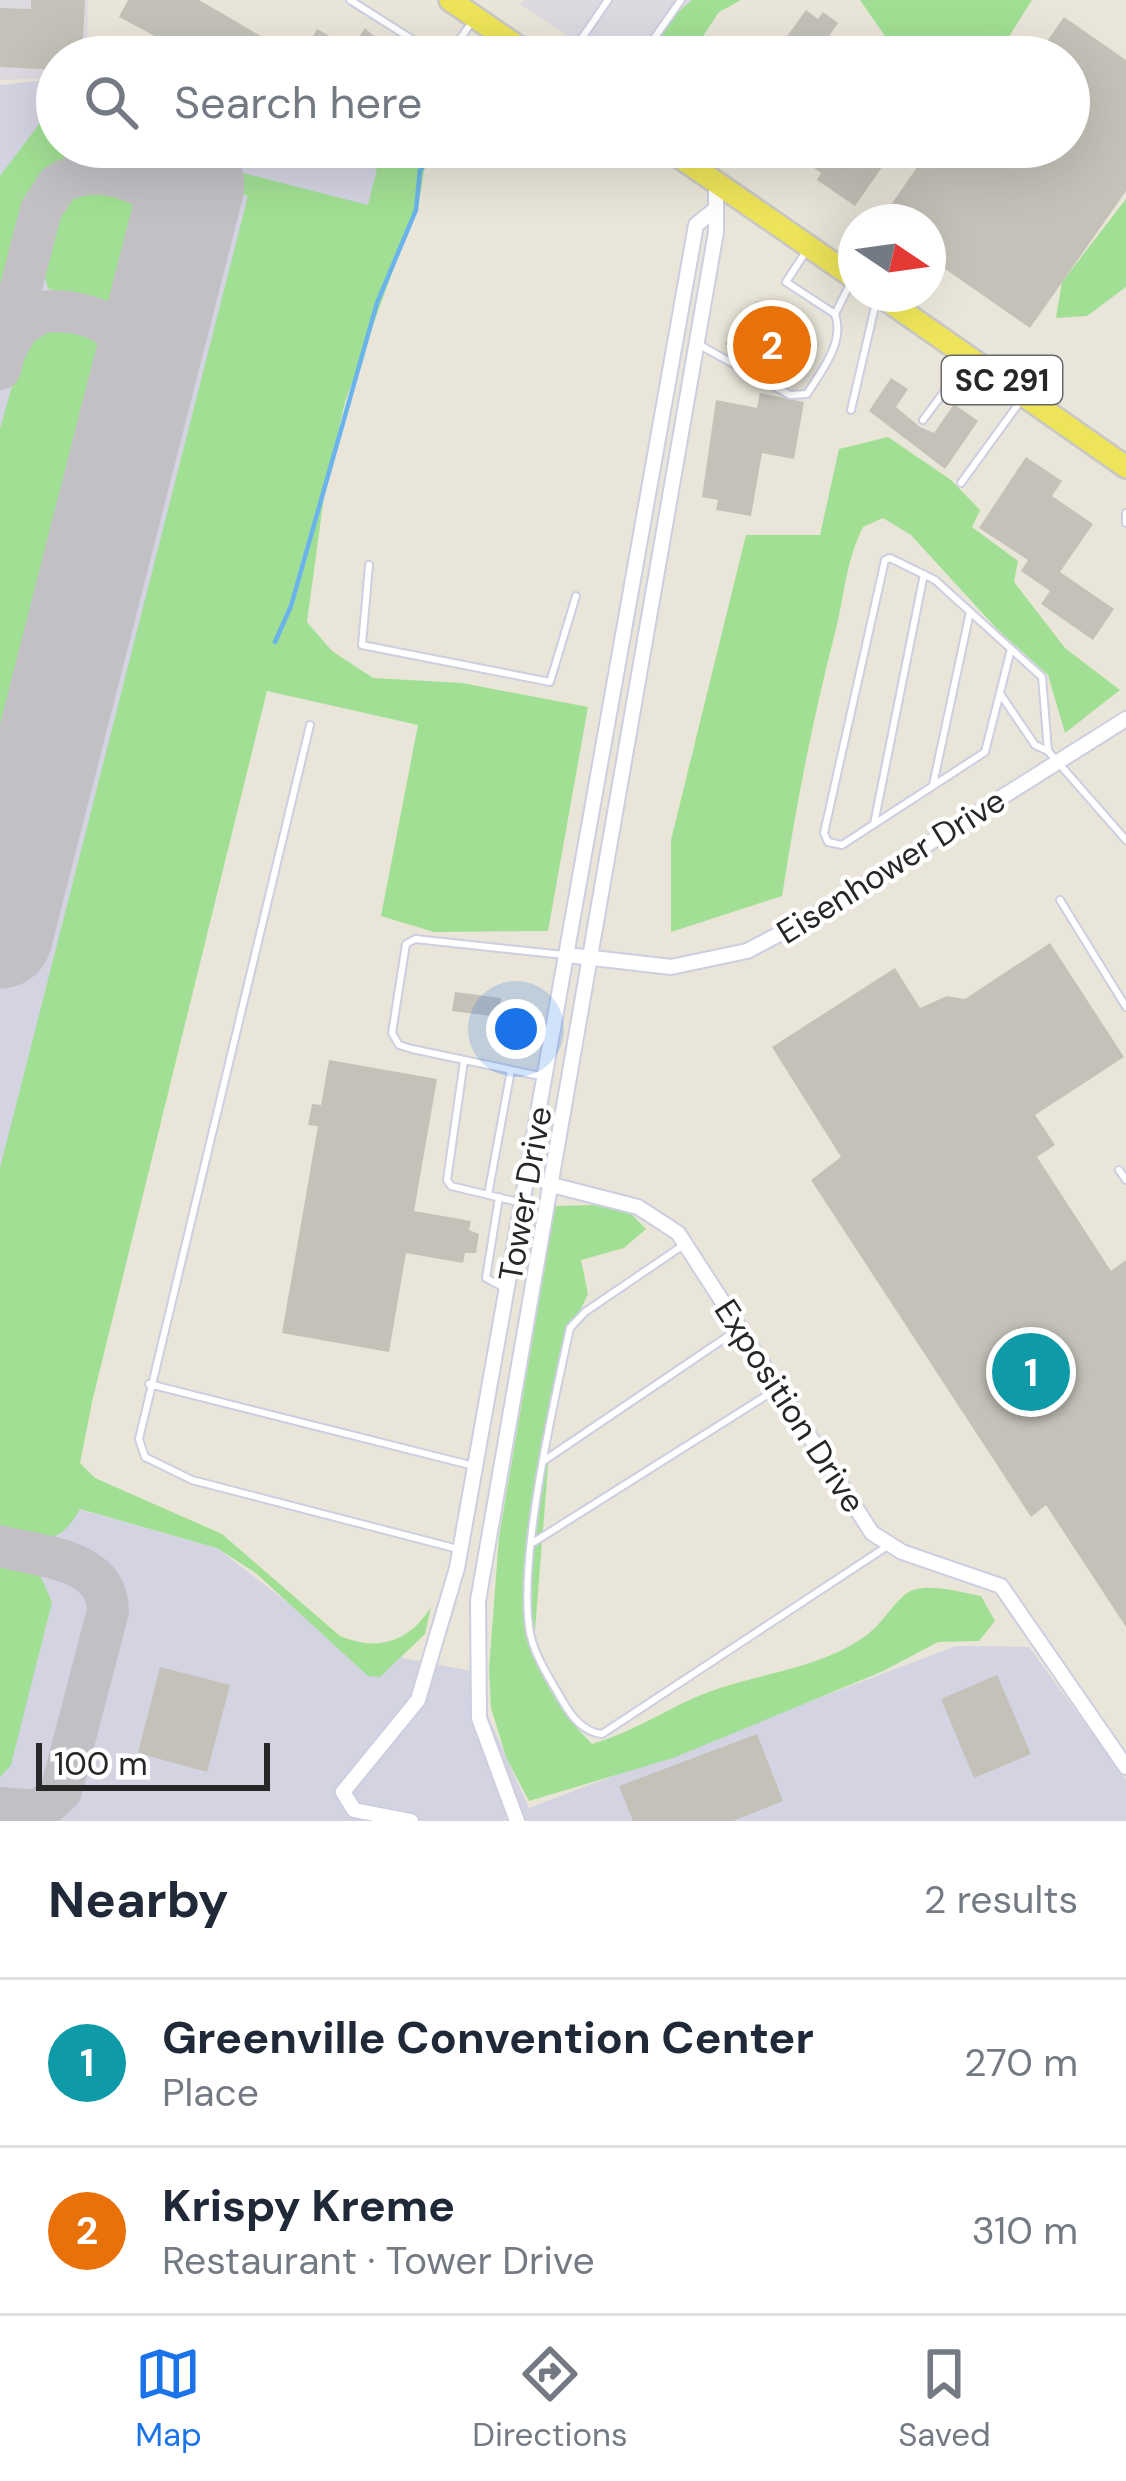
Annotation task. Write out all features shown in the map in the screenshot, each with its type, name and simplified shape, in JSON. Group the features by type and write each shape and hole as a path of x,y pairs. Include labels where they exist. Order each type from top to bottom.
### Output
{"main road":[{"path":"450,0 503,36"},
{"path":"696,168 838,266"},
{"name":"SC 291","path":"904,312 1126,467"}],"street":[{"name":"Tower Drive","path":"517,1821 479,1718 476,1632 487,1537 716,232 716,182"},
{"name":"Tower Drive","path":"411,1821 354,1810 344,1792 418,1700 461,1550 696,225 713,211"},
{"name":"Eisenhower Drive","path":"567,955 670,967 761,945 1052,757 1122,726"},
{"name":"Exposition Drive","path":"528,1180 638,1208 661,1219 686,1244 872,1533 890,1545 1001,1586 1126,1767"}],"lane":[{"path":"350,0 364,3 413,36"},
{"path":"583,36 608,0"},
{"path":"656,36 681,0"},
{"path":"460,36 475,17"},
{"path":"696,344 790,394 807,394 831,354 839,326 835,314 786,281 810,247"},
{"path":"835,314 838,309"},
{"path":"851,410 874,312"},
{"path":"923,420 969,358"},
{"path":"961,483 1024,396"},
{"path":"1126,513 1126,523"},
{"path":"1011,649 985,752 842,845 827,842 824,832 885,560 897,559 924,574 970,612 1011,649 1042,677 1052,757"},
{"path":"370,565 362,645 550,682 576,596"},
{"path":"873,825 924,574"},
{"path":"933,786 970,612"},
{"path":"1000,693 1035,745 1052,757 1126,840"},
{"path":"310,725 139,1438 145,1456 159,1467 461,1550"},
{"path":"1060,900 1126,1007"},
{"path":"546,1077 400,1045 392,1033 406,944 416,939 567,955"},
{"path":"464,1061 447,1180 524,1203"},
{"path":"488,1195 511,1070"},
{"path":"1119,1170 1126,1180"},
{"path":"499,1197 486,1278 491,1285 508,1288"},
{"path":"686,1244 584,1312 570,1328 534,1542 530,1632 570,1714 590,1733 602,1734 890,1545"},
{"path":"545,1460 740,1328"},
{"path":"149,1384 477,1466"},
{"path":"534,1542 778,1388"}],"shaded area":[{"path":"0,0 88,0 87,36 36,36 36,79 0,80"},
{"path":"523,0 692,0 659,36 568,36 520,4"},
{"path":"36,81 36,168 394,171 57,1503 217,1548 345,1647 482,1673 484,1707 529,1808 956,1646 1029,1647 1126,1780 1126,1821 0,1821 0,85"}],"green space":[{"path":"692,0 741,0 719,12 703,36 659,36"},
{"path":"860,0 1032,0 1009,36 885,36"},
{"path":"36,128 36,168 60,168 37,185 24,213 0,320 0,176"},
{"path":"154,168 223,168 368,205 374,168 424,168 420,196 345,402 325,489 307,622 332,651 373,678 462,683 588,707 548,931 434,932 381,916 418,725 267,691 92,1402 80,1463 95,1478 222,1534 340,1636 367,1643 392,1641 413,1629 431,1607 425,1634 380,1677 368,1676 257,1574 217,1548 80,1509 56,1536 26,1538 0,1532 0,1168 248,196"},
{"path":"96,187 136,200 109,305 72,300 48,288 44,273 46,241 59,212 82,192"},
{"path":"1126,199 1126,287 1087,316 1056,318 1062,282"},
{"path":"62,324 101,336 0,736 0,429 26,337"},
{"path":"888,437 951,480 980,510 972,527 1018,561 1014,582 1065,648 1120,690 1065,733 1048,675 996,628 911,535 883,518 863,527 849,566 819,699 782,896 671,932 671,840 746,535 820,535 839,449"},
{"path":"555,1206 627,1210 646,1229 624,1248 581,1260 588,1294 569,1334 552,1417 533,1655 558,1702 592,1744 714,1690 842,1650 868,1634 901,1598 915,1590 944,1589 981,1596 995,1621 979,1641 938,1642 881,1672 673,1758 529,1801 506,1757 491,1708 489,1669 499,1537"},
{"path":"0,1561 39,1573 52,1602 11,1765 0,1777"}],"building":[{"path":"31,0 85,0 83,36 36,36 36,69 0,67 0,8 31,9"},
{"path":"128,0 199,0 261,36 155,36 119,17"},
{"path":"806,10 818,19 823,12 838,23 829,36 787,36"},
{"path":"1064,17 1126,60 1126,191 1030,328 946,270 946,204 891,204 916,168 1090,168 1090,36 1051,36"},
{"path":"814,168 881,168 856,204 817,180 821,173"},
{"path":"757,301 818,345 789,386 725,344"},
{"path":"891,378 908,389 896,407 920,427 934,433 954,404 978,421 945,469 869,411"},
{"path":"760,393 804,402 794,459 762,453 751,516 716,510 718,500 702,497 716,400 757,408"},
{"path":"1026,457 1062,481 1052,496 1093,524 1060,572 1114,609 1093,640 1041,604 1050,591 1021,571 1028,560 979,528"},
{"path":"1050,943 1124,1057 1035,1115 1055,1145 1037,1157 1111,1271 1126,1260 1126,1627 1046,1505 1031,1517 811,1180 841,1157 772,1047 895,968 920,1008 947,996 965,999"},
{"path":"455,992 501,998 499,1017 452,1011"},
{"path":"329,1060 437,1079 414,1211 471,1221 469,1230 479,1234 476,1253 465,1253 463,1263 406,1253 389,1352 282,1333 318,1126 308,1125 312,1104 321,1105"},
{"path":"160,1667 230,1685 207,1772 138,1753"},
{"path":"997,1675 1031,1754 974,1778 941,1699"},
{"path":"757,1734 783,1801 733,1821 633,1821 619,1786"}],"waterway":[{"path":"275,642 291,606 377,303 416,210 422,168"}],"taxiway":[{"path":"0,369 41,210 58,184 103,174 148,189 171,209 177,242"},
{"path":"7,347 19,326 41,312 95,319 123,337 133,351 140,387"},
{"path":"0,813 28,798 40,779"},
{"path":"0,827 13,844 15,877"},
{"path":"0,1546 52,1557 84,1570 105,1593 108,1611 61,1791 39,1811 0,1808"}],"runway":[{"path":"0,936 192,185"}],"place":[{"name":"Krispy Kreme","path":"772,345"},
{"name":"Greenville Convention Center","path":"1031,1372"}]}
